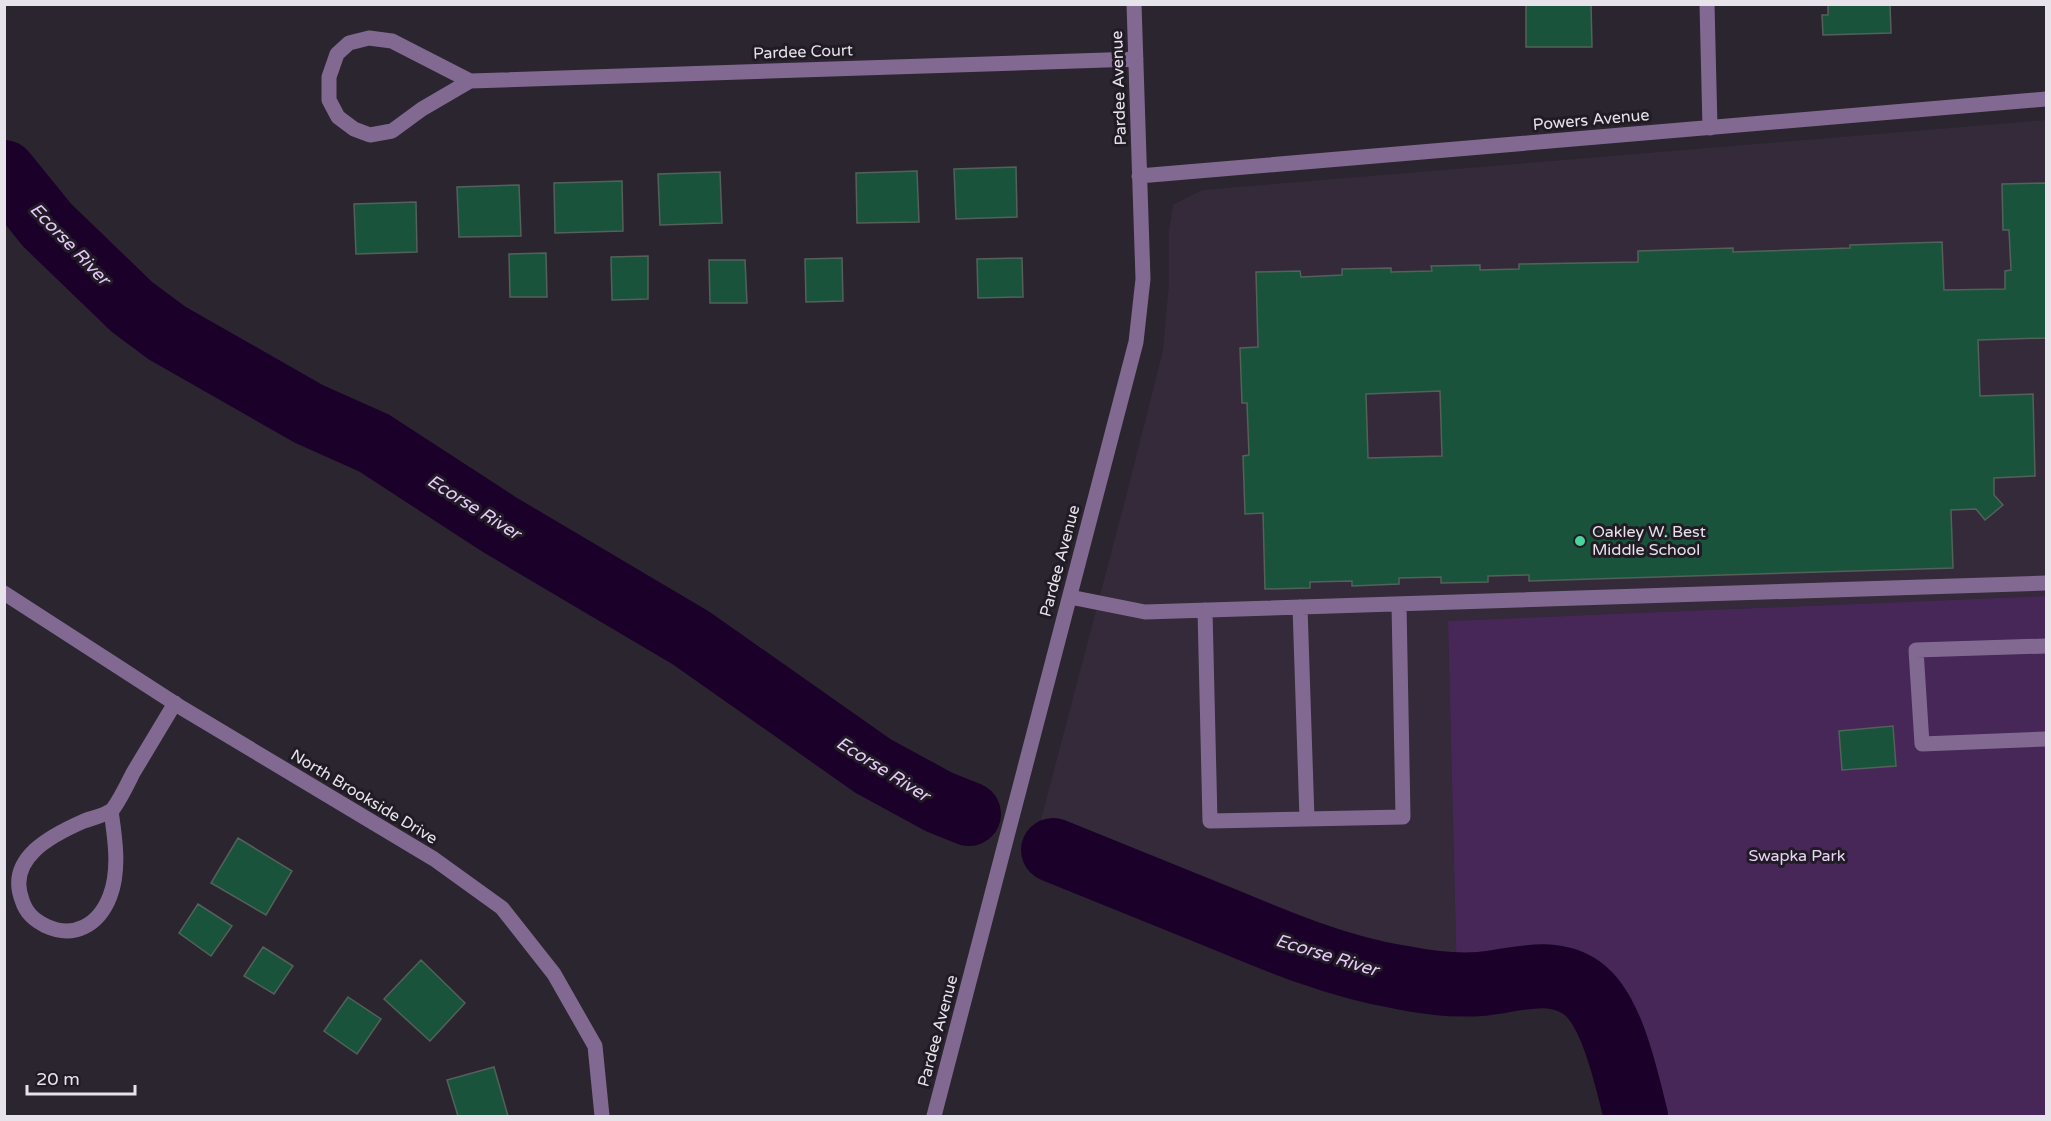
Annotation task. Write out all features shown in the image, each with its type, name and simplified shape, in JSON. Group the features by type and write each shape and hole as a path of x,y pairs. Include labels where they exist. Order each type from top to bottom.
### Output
{"street":[{"name":"Pardee Avenue","path":"934,1116 1136,342 1143,279 1134,4"},
{"path":"1707,4 1710,128"},
{"name":"Pardee Court","path":"470,81 392,41 369,38 349,43 337,54 329,77 329,100 338,117 354,129 370,135 392,131 422,109 470,81 1136,59"},
{"name":"Powers Avenue","path":"1139,176 2046,99"},
{"path":"1070,597 1145,612 2046,583"},
{"name":"North Brookside Drive","path":"4,593 175,703 434,859 502,908 554,974 595,1046 602,1116"},
{"path":"1205,610 1210,821 1403,817 1399,604"},
{"path":"1300,607 1307,819"},
{"path":"2046,646 1916,650 1922,744 2046,739"},
{"path":"111,811 116,856 111,895 104,910 93,922 78,930 64,932 35,920 27,912 18,883 20,869 27,857 53,836 111,811 175,703"}],"shaded area":[{"name":"Oakley W. Best Middle School","path":"2046,120 2046,596 1448,621 1457,984 1399,977 1365,970 1261,935 1038,831 1163,350 1169,283 1169,230 1173,205 1202,190"}],"green space":[{"name":"Swapka Park","path":"2046,596 2046,1116 1636,1116 1612,1031 1595,1001 1584,989 1563,980 1540,976 1457,984 1448,621"}],"building":[{"path":"1526,4 1591,4 1592,47 1526,47"},
{"path":"1828,4 1890,4 1891,33 1823,35 1822,15 1828,15"},
{"path":"1016,167 1017,217 956,219 954,169"},
{"path":"917,171 919,222 857,223 856,173"},
{"path":"720,172 722,223 660,225 658,174"},
{"path":"622,181 623,231 555,233 554,183"},
{"path":"2046,183 2046,338 1978,340 1980,396 2033,394 2035,476 1994,478 1994,495 2003,505 1985,520 1976,509 1951,510 1953,568 1529,581 1529,575 1488,576 1488,582 1441,583 1441,577 1399,578 1399,584 1352,586 1352,581 1310,582 1310,588 1265,589 1263,513 1245,514 1243,456 1249,455 1247,403 1242,403 1240,348 1258,347 1256,272 1300,271 1301,277 1342,275 1342,269 1391,268 1391,272 1432,271 1431,266 1480,265 1480,270 1519,269 1519,264 1638,262 1638,251 1733,248 1733,252 1942,242 1944,290 2005,289 2005,271 2011,270 2009,230 2003,230 2002,184","holes":["1440,391 1442,456 1368,458 1366,394"]},
{"path":"519,185 521,236 459,237 457,187"},
{"path":"416,202 417,252 356,254 354,204"},
{"path":"546,253 547,297 510,297 509,254"},
{"path":"648,256 648,299 612,300 611,257"},
{"path":"842,258 843,301 806,302 805,259"},
{"path":"1022,258 1023,297 978,298 977,259"},
{"path":"709,260 745,260 747,303 710,303"},
{"path":"1893,726 1896,766 1842,770 1839,731"},
{"path":"238,838 292,871 266,915 211,883"},
{"path":"198,904 232,926 211,956 179,933"},
{"path":"263,947 293,966 274,994 244,976"},
{"path":"421,960 465,1003 430,1041 384,999"},
{"path":"348,997 381,1019 357,1054 324,1031"},
{"path":"494,1067 508,1116 458,1116 447,1080"}],"waterway":[{"name":"Ecorse River","path":"4,172 47,225 132,307 167,333 309,414 374,443 500,525 691,638 873,766 939,802 969,814"},
{"name":"Ecorse River","path":"1053,850 1289,946 1377,973 1450,984 1480,984 1545,976 1570,981 1593,998 1602,1012 1623,1066 1636,1116"}],"place":[{"name":"Oakley W. Best Middle School","path":"1580,541"}]}
